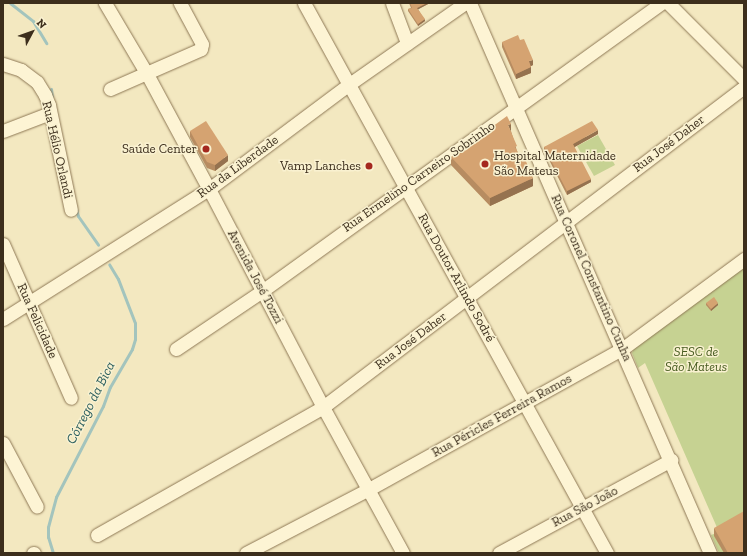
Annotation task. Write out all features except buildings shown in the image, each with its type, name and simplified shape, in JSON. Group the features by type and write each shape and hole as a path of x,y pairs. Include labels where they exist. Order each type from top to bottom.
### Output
{"street":[{"name":"Avenida José Tozzi","path":"105,3 147,74 323,407 403,553"},
{"path":"110,89 201,49 202,44 180,3"},
{"name":"Rua Doutor Arlindo Sodré","path":"304,3 607,553"},
{"path":"392,3 407,42"},
{"name":"Rua da Liberdade","path":"3,319 209,189 348,85 464,3"},
{"name":"Rua Coronel Constantino Cunha","path":"470,3 671,460 710,553"},
{"name":"Rua Ermelino Carneiro Sobrinho","path":"176,348 262,291 405,186 516,109 661,3"},
{"path":"668,3 744,78"},
{"name":"Rua Hélio Orlandi","path":"3,64 21,70 37,82 45,95 71,210"},
{"name":"Rua José Daher","path":"97,535 323,407 744,87"},
{"path":"3,131 50,113"},
{"name":"Rua Felicidade","path":"3,244 71,398"},
{"name":"Rua Péricles Ferreira Ramos","path":"246,553 262,549 622,349 744,259"},
{"path":"3,443 36,506"},
{"name":"Rua São João","path":"499,553 671,460"}],"green space":[{"path":"598,135 615,165 594,176 577,146"},
{"name":"SESC de São Mateus","path":"744,265 744,553 719,553 711,535 719,532 645,363 638,368 632,353 634,348"}],"waterway":[{"name":"Córrego da Bica","path":"10,3 33,21 46,43"},
{"name":"Córrego da Bica","path":"51,89 52,97"},
{"name":"Córrego da Bica","path":"76,209 78,216 98,245"},
{"name":"Córrego da Bica","path":"53,553 48,537 48,527 56,497 103,406 110,387 132,349 135,339 135,323 118,279 109,264"}],"place":[{"name":"Saúde Center","path":"206,149"},
{"name":"Hospital Maternidade São Mateus","path":"485,164"},
{"name":"Vamp Lanches","path":"369,166"}]}
